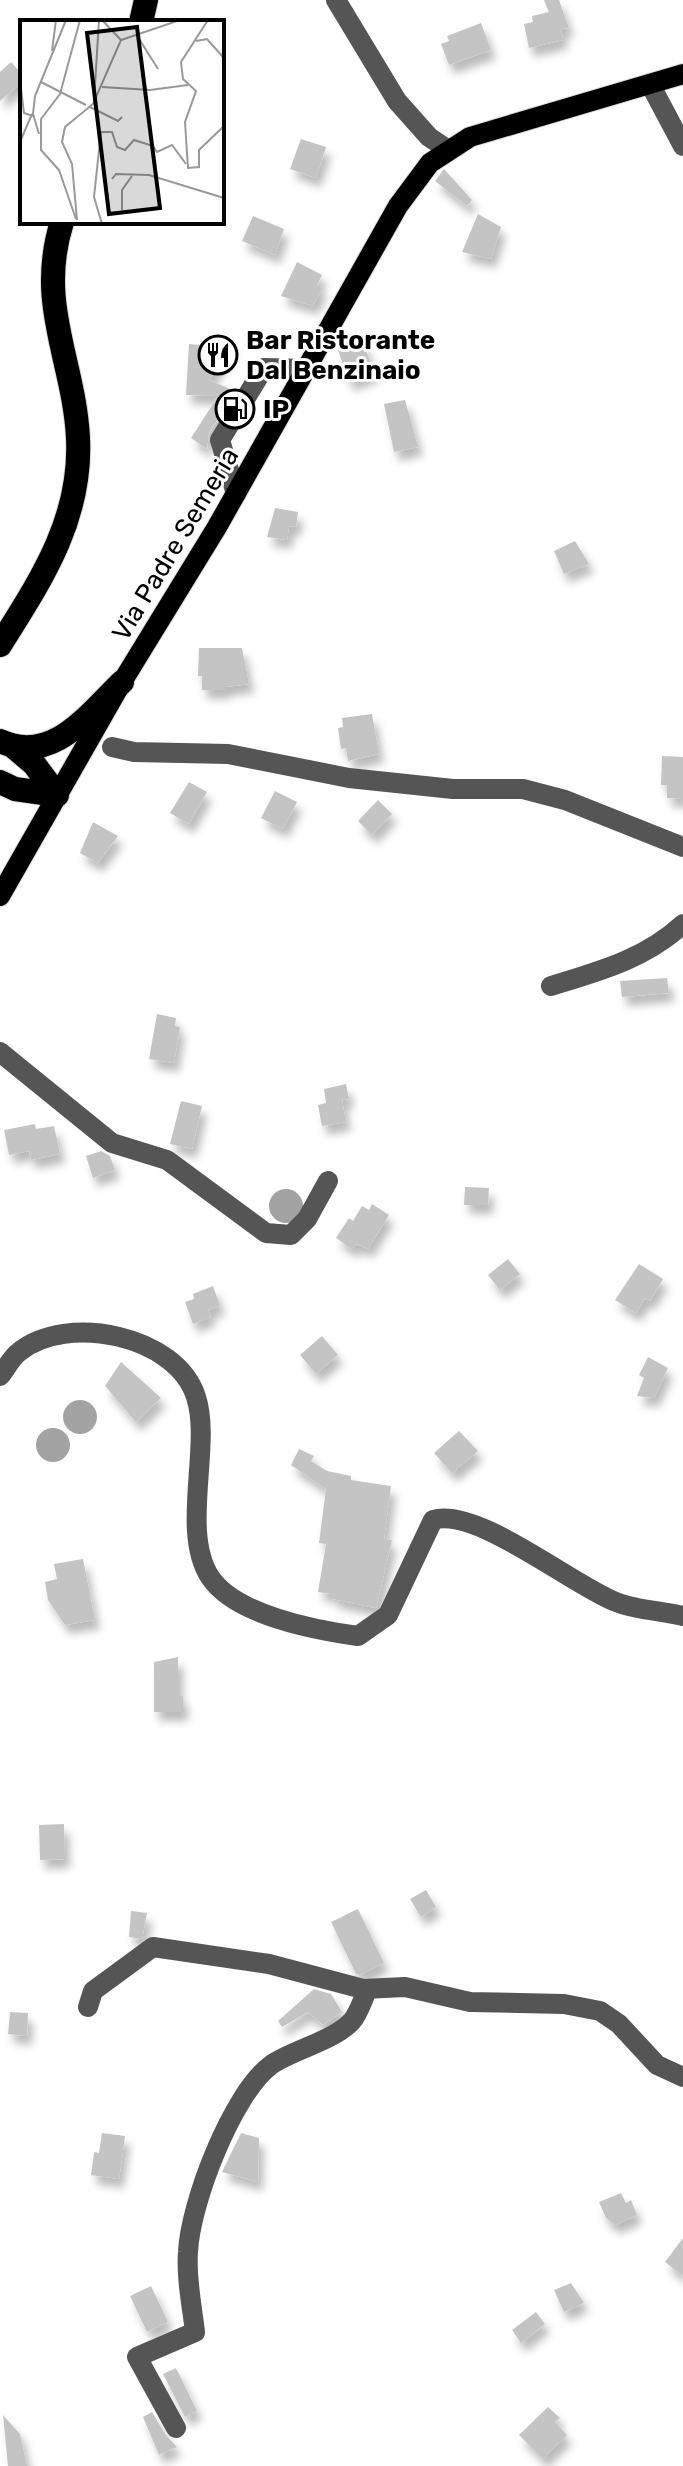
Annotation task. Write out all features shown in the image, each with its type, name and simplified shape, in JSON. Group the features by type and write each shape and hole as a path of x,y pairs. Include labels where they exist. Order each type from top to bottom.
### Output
{"highway":[{"path":"141,20 146,0"},
{"path":"0,645 46,573 62,539 76,487 78,435 58,340 52,285 56,243 61,224"},
{"path":"7,744 35,747 66,736 122,682"},
{"path":"7,744 34,764 57,795"},
{"path":"0,782 15,789 57,795"}],"main road":[{"name":"Via Padre Semeria","path":"0,896 122,682 236,494 398,206 430,163 447,149 470,137 683,74"}],"street":[{"path":"336,0 397,101 429,137 447,149"},
{"path":"650,84 683,146"},
{"path":"236,494 220,440 264,368 306,369"},
{"path":"112,747 134,752 228,754 349,778 453,789 523,789 565,800 683,847"},
{"path":"551,986 631,961 662,943 683,924"},
{"path":"0,1052 112,1143 167,1160 266,1233 291,1235 307,1219 328,1181"},
{"path":"0,1376 19,1352 47,1339 86,1332 112,1334 151,1347 177,1367 196,1396 200,1443 196,1500 199,1538 209,1575 232,1600 315,1630 358,1636 388,1615 421,1539 433,1520 447,1515 474,1523 617,1602 683,1616"},
{"path":"88,2007 93,1991 153,1947 269,1964 368,1989 405,1987 470,2002 564,2004 600,2011 619,2024 657,2065 683,2077"},
{"path":"176,2428 137,2357 195,2332 188,2253 202,2185 218,2147 259,2076 273,2063 351,2022 368,1989"}],"shaded area":[{"path":"286,1189 298,1194 303,1206 298,1218 286,1223 274,1218 269,1206 274,1194"},
{"path":"80,1400 92,1405 97,1417 92,1429 80,1434 68,1429 63,1417 68,1405"},
{"path":"53,1428 65,1433 70,1445 65,1457 53,1462 41,1457 36,1445 41,1433"}],"building":[{"path":"544,0 559,0 569,28 561,29 563,40 529,48 524,24 533,22 532,16 549,12"},
{"path":"481,23 491,50 449,65 441,44 449,41 447,36"},
{"path":"11,62 20,72 20,84 0,101 0,72"},
{"path":"301,139 326,147 316,178 290,169"},
{"path":"444,169 472,200 467,206 435,181"},
{"path":"478,214 501,227 491,259 462,252"},
{"path":"253,216 284,229 275,255 242,241"},
{"path":"297,262 322,275 317,285 322,288 313,306 281,296"},
{"path":"363,341 374,373 349,382 338,350"},
{"path":"189,344 231,348 209,380 235,391 209,433 207,449 191,438 218,396 186,395"},
{"path":"405,400 418,447 394,452 384,404"},
{"path":"275,508 298,512 296,527 289,526 287,540 267,537"},
{"path":"575,541 589,564 564,574 554,551"},
{"path":"199,648 242,648 249,684 225,687 225,690 202,690 202,676 198,676"},
{"path":"372,714 379,754 348,761 346,748 341,749 338,728 343,727 342,718"},
{"path":"662,756 683,757 683,799 667,798 667,785 661,785"},
{"path":"189,782 207,792 189,824 170,813"},
{"path":"275,791 297,802 283,829 261,818"},
{"path":"378,800 392,814 372,835 358,821"},
{"path":"93,822 118,836 98,863 80,853"},
{"path":"667,978 669,993 622,997 620,981"},
{"path":"157,1014 176,1018 175,1026 180,1027 174,1063 149,1059"},
{"path":"346,1084 349,1099 342,1100 346,1122 322,1126 318,1105 326,1103 324,1089"},
{"path":"181,1101 202,1106 192,1149 170,1144"},
{"path":"35,1124 36,1129 54,1126 60,1154 31,1160 29,1151 9,1155 4,1130"},
{"path":"101,1151 110,1156 115,1170 93,1178 86,1156"},
{"path":"465,1187 489,1188 488,1205 464,1205"},
{"path":"372,1204 389,1215 368,1249 357,1244 352,1249 336,1238 349,1218 353,1221 362,1206 369,1210"},
{"path":"508,1259 520,1274 500,1290 488,1275"},
{"path":"639,1264 663,1279 650,1301 645,1298 636,1313 615,1300"},
{"path":"213,1286 220,1306 208,1310 211,1317 193,1324 185,1302 194,1299 193,1294"},
{"path":"322,1336 338,1355 316,1374 300,1355"},
{"path":"648,1357 668,1368 654,1398 637,1396 644,1378 639,1375"},
{"path":"121,1362 161,1398 136,1422 105,1386"},
{"path":"459,1431 478,1451 452,1473 434,1453"},
{"path":"299,1449 314,1456 311,1461 327,1471 351,1476 351,1480 391,1486 384,1539 392,1540 376,1608 333,1599 333,1594 318,1592 326,1544 319,1543 326,1489 291,1465"},
{"path":"83,1559 95,1620 65,1625 48,1600 45,1582 57,1579 54,1564"},
{"path":"178,1657 178,1696 183,1696 183,1712 154,1712 154,1662"},
{"path":"64,1824 65,1859 40,1860 39,1825"},
{"path":"426,1890 436,1907 421,1917 410,1899"},
{"path":"358,1909 384,1963 360,1975 356,1974 331,1922"},
{"path":"131,1911 147,1913 142,1939 129,1937"},
{"path":"314,1989 331,1994 342,2012 323,2025 308,2012 282,2027 278,2021"},
{"path":"10,2012 28,2013 27,2036 8,2034"},
{"path":"102,2133 125,2136 119,2179 91,2175 94,2152 99,2153"},
{"path":"241,2133 259,2138 258,2182 222,2172"},
{"path":"621,2193 626,2203 631,2200 637,2215 615,2225 606,2218 599,2202"},
{"path":"683,2238 683,2276 665,2262"},
{"path":"571,2283 584,2303 564,2312 554,2290"},
{"path":"151,2286 168,2322 147,2332 130,2296"},
{"path":"536,2312 545,2324 521,2343 512,2330"},
{"path":"176,2368 197,2411 185,2417 163,2374"},
{"path":"548,2407 560,2418 555,2422 567,2435 543,2459 519,2435"},
{"path":"152,2412 177,2447 159,2455 143,2417"},
{"path":"3,2415 20,2434 27,2466 8,2466"}],"place":[{"name":"Bar Ristorante Dal Benzinaio","path":"218,355"},
{"name":"IP","path":"235,409"}]}
